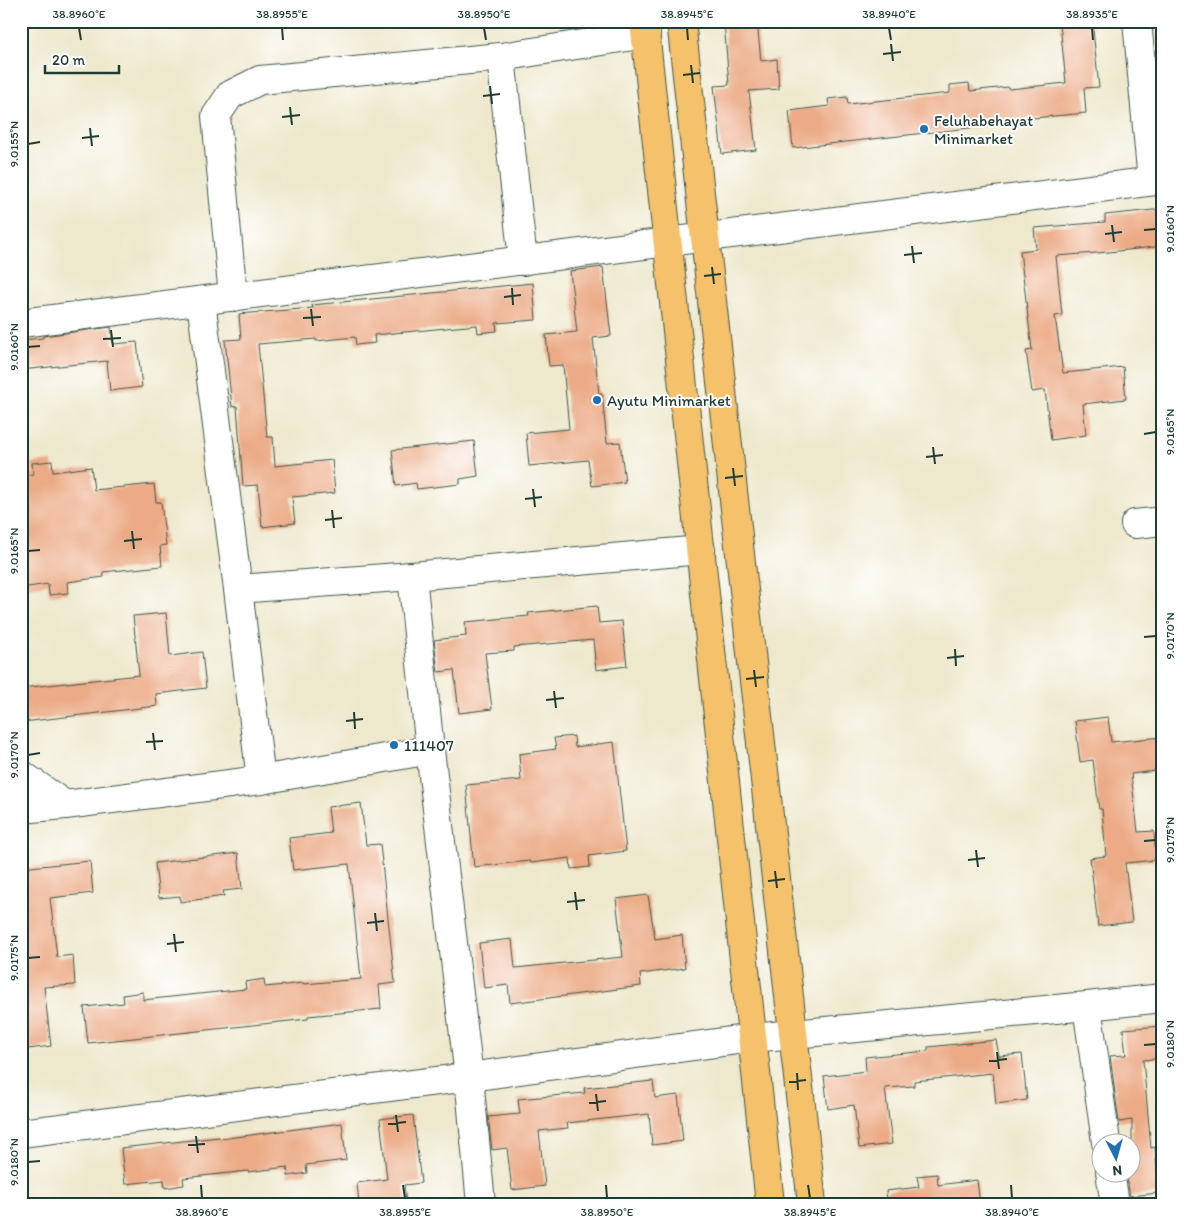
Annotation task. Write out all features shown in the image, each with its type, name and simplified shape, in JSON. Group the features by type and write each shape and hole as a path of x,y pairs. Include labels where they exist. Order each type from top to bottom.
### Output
{"main road":[{"path":"681,21 812,1204"},
{"path":"645,28 770,1204"}],"street":[{"path":"21,323 1157,181 1137,21"},
{"path":"233,297 216,116 230,95 260,80 501,57 645,28"},
{"path":"501,57 523,261"},
{"path":"201,301 261,780"},
{"path":"1135,524 1163,521"},
{"path":"238,589 412,576 701,550"},
{"path":"412,576 481,1204"},
{"path":"21,809 261,780 430,750"},
{"path":"21,774 64,805"},
{"path":"21,1133 468,1077 752,1038 1163,998"},
{"path":"1087,1006 1105,1132"},
{"path":"1112,1182 1115,1204"}],"building":[{"path":"724,21 757,21 761,61 777,59 779,89 749,91 756,150 722,154 714,86 729,85"},
{"path":"1092,21 1099,87 1084,88 1086,113 1012,120 1013,123 793,148 789,111 829,106 828,99 847,97 848,104 950,93 950,85 969,83 970,91 1066,83 1060,24"},
{"path":"1163,209 1163,246 1056,256 1062,315 1055,316 1063,373 1123,367 1126,399 1083,404 1086,435 1051,440 1045,390 1032,392 1026,351 1032,350 1020,251 1036,249 1034,228 1105,222 1105,215"},
{"path":"603,267 611,336 593,338 599,394 602,394 607,443 620,442 625,482 592,486 588,460 529,466 526,433 569,429 563,365 549,366 546,335 577,332 570,271"},
{"path":"533,283 536,320 496,323 497,331 478,333 477,325 374,335 375,343 356,345 355,337 258,344 267,437 273,437 275,466 332,460 335,493 292,497 295,523 262,527 258,485 243,486 237,406 232,407 225,340 241,339 239,314 313,308 312,305"},
{"path":"111,327 113,344 137,342 142,387 110,391 107,361 21,370 21,340"},
{"path":"474,441 478,476 460,479 460,484 417,489 416,483 396,486 392,450"},
{"path":"52,461 53,472 91,467 94,490 154,484 156,502 161,502 166,545 160,546 162,566 103,572 104,577 67,582 68,593 49,595 48,584 21,588 21,476 33,474 32,463"},
{"path":"597,606 599,623 622,621 627,666 596,670 593,640 514,647 514,651 485,653 492,709 459,713 454,670 438,672 434,640 466,636 465,622 529,616 528,613"},
{"path":"166,613 170,656 202,652 206,688 156,694 157,706 23,722 21,688 139,675 133,616"},
{"path":"1108,717 1111,742 1163,737 1163,770 1131,774 1138,832 1154,831 1156,860 1125,863 1132,922 1098,926 1090,858 1106,856 1102,809 1099,809 1093,760 1080,762 1075,721"},
{"path":"574,736 575,747 614,742 626,851 589,856 590,867 571,869 570,858 474,867 466,785 521,780 519,754 556,749 554,738"},
{"path":"361,803 366,845 380,844 395,983 379,985 381,1009 308,1016 308,1019 88,1043 84,1007 124,1003 123,995 143,992 143,1000 246,989 245,982 264,979 265,987 361,979 349,864 293,870 289,838 331,833 328,807"},
{"path":"238,853 242,889 223,891 224,896 180,902 180,896 159,898 155,863"},
{"path":"90,861 93,893 50,898 57,957 73,955 75,985 44,987 51,1046 21,1050 21,981 24,981 21,946 21,868"},
{"path":"648,895 655,939 682,935 685,968 640,974 641,986 510,1003 508,985 484,988 479,943 512,939 515,968 623,957 616,899"},
{"path":"1163,1026 1163,1058 1143,1060 1151,1148 1155,1147 1159,1193 1130,1196 1128,1182 1142,1182 1142,1132 1132,1132 1132,1120 1119,1122 1110,1056 1126,1055 1123,1029"},
{"path":"996,1040 999,1056 1022,1054 1027,1100 996,1104 993,1073 914,1081 914,1086 885,1088 892,1144 859,1148 854,1105 828,1109 824,1076 866,1071 865,1057 928,1051 928,1047"},
{"path":"653,1081 655,1098 678,1095 683,1141 652,1145 649,1114 567,1123 568,1128 539,1131 545,1186 512,1190 507,1148 492,1150 488,1117 520,1114 518,1099 585,1093 584,1088"},
{"path":"413,1115 421,1183 404,1185 406,1204 359,1204 357,1183 387,1179 380,1119"},
{"path":"342,1123 346,1160 306,1165 307,1173 288,1176 287,1167 183,1178 184,1185 165,1188 164,1180 125,1184 121,1148 219,1137 220,1139"},
{"path":"937,1174 938,1185 977,1180 980,1204 887,1204 886,1191 919,1187 917,1176"}],"place":[{"name":"Feluhabehayat Minimarket","path":"924,129"},
{"name":"Ayutu Minimarket","path":"597,400"},
{"name":"111407","path":"394,745"}]}
